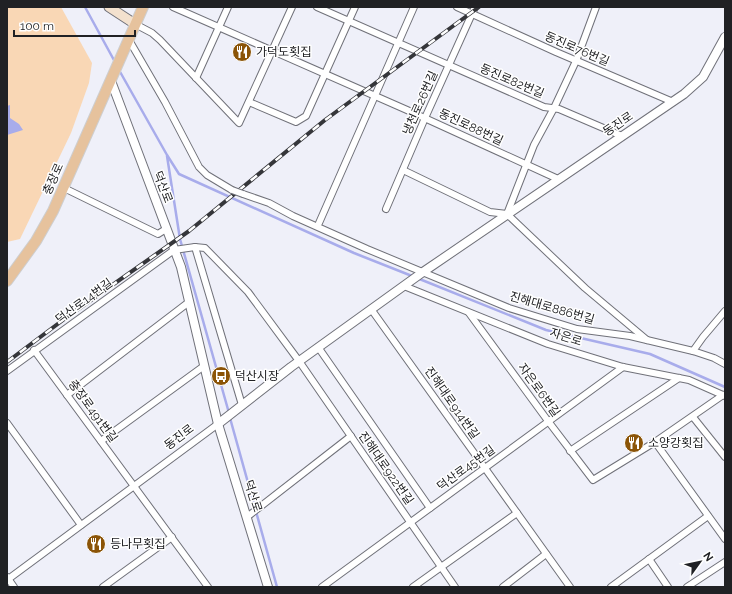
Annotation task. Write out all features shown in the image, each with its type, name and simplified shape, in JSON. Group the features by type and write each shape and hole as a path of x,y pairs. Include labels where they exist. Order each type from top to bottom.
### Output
{"main road":[{"path":"128,42 143,7"},
{"path":"111,8 135,24"},
{"name":"충장로","path":"7,281 36,241 53,211 128,42"}],"street":[{"name":"동진로88번길","path":"173,7 425,118 558,179"},
{"path":"196,78 228,7"},
{"path":"135,24 152,33 160,40 239,123 292,7"},
{"name":"동진로82번길","path":"317,7 544,108 559,109 622,136"},
{"path":"249,102 296,122 306,116 355,7"},
{"path":"319,223 414,7"},
{"name":"동진로76번길","path":"457,7 673,102"},
{"name":"냉천로26번길","path":"386,209 425,118 476,7"},
{"path":"507,214 534,145 554,108 576,60 596,7"},
{"name":"동진로","path":"7,579 218,424 318,347 507,214 673,102 703,77 725,37"},
{"name":"진해대로886번길","path":"128,42 165,102 199,167 207,175 232,190 269,203 324,230 509,308 577,329 630,336 693,351 714,358 725,364"},
{"name":"덕산로","path":"111,81 181,267 218,424 268,587"},
{"path":"403,170 490,212 507,214 585,288 648,341"},
{"path":"64,188 158,234 166,229"},
{"path":"174,250 195,247 242,405"},
{"name":"진해대로922번길","path":"195,247 204,248 248,292 299,361 455,587"},
{"name":"덕산로14번길","path":"7,371 174,250"},
{"name":"자은로","path":"404,286 548,344 623,367 689,380 724,396"},
{"path":"67,395 189,302"},
{"name":"진해대로914번길","path":"372,309 570,587"},
{"path":"693,351 725,311"},
{"name":"자은로6번길","path":"469,313 593,480 655,442"},
{"path":"318,347 430,508"},
{"name":"충장로491번길","path":"34,350 172,537 206,586"},
{"path":"101,441 204,366"},
{"name":"덕산로45번길","path":"322,587 623,367"},
{"path":"570,451 679,378"},
{"path":"724,396 655,442 725,539"},
{"path":"693,417 725,457"},
{"path":"7,423 81,525"},
{"name":"덕산로","path":"247,517 350,436"},
{"path":"412,587 517,512"},
{"path":"610,587 708,516"},
{"path":"103,587 172,537"},
{"path":"503,587 546,554"},
{"path":"649,559 668,587"},
{"path":"687,587 725,562"},
{"path":"7,579 14,587"}],"shaded area":[{"path":"7,7 61,7 92,63 89,83 71,133 20,239 7,242"}],"water":[{"path":"10,105 10,118 19,124 23,130 7,135 7,106"}],"waterway":[{"path":"85,7 115,62"},
{"path":"119,70 179,174 354,253 412,276"},
{"path":"167,156 180,239 229,413"},
{"path":"417,278 546,330 650,354 725,387"},
{"path":"230,418 277,587"}],"railway":[{"path":"7,362 67,317 189,231 325,120 479,7"}],"place":[{"name":"가덕도횟집","path":"242,52"},
{"name":"덕산시장","path":"221,376"},
{"name":"소양강횟집","path":"634,443"},
{"name":"등나무횟집","path":"96,544"}]}
